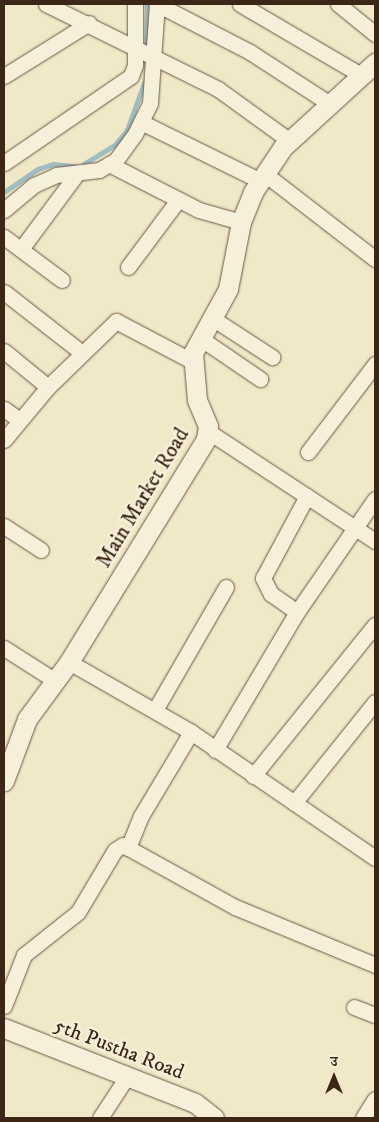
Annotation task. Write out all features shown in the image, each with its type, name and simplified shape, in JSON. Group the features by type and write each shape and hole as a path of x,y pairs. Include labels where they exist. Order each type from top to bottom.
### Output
{"street":[{"path":"46,4 146,50 218,89 290,141"},
{"path":"4,210 34,185 56,175 76,175 109,164 141,122 150,103 146,50 136,4"},
{"path":"4,162 131,76 146,50 157,4 250,52 330,104"},
{"path":"240,4 361,75"},
{"path":"338,4 375,34"},
{"path":"6,72 88,23"},
{"name":"Main Market Road","path":"4,781 27,720 54,680 69,662 209,432 197,400 192,361 200,338 232,278 241,222 263,178 290,141 375,63"},
{"path":"141,122 263,178 375,259"},
{"path":"109,164 178,200 241,222"},
{"path":"21,249 76,175"},
{"path":"128,267 178,200"},
{"path":"4,237 62,280"},
{"path":"4,292 82,352"},
{"path":"212,318 272,358"},
{"path":"4,440 48,387 112,324 121,321 164,350 192,361"},
{"path":"200,338 260,379"},
{"path":"4,351 48,387"},
{"path":"308,452 375,364"},
{"path":"4,409 20,420"},
{"path":"209,432 355,525 375,541"},
{"path":"297,612 271,594 264,578 307,496"},
{"path":"215,750 297,612 355,525 375,499"},
{"path":"4,526 41,550"},
{"path":"155,710 226,587"},
{"path":"253,776 375,625"},
{"path":"4,648 54,680"},
{"path":"69,662 191,732 375,858"},
{"path":"294,803 375,702"},
{"path":"128,848 141,816 191,732"},
{"path":"4,1006 9,970 24,955 78,912 115,850 123,845 235,907 375,965"},
{"path":"354,1007 375,1015"},
{"name":"5th Pustha Road","path":"4,1028 128,1075 195,1103 214,1118"},
{"path":"100,1118 128,1075"},
{"path":"363,1118 375,1099"}],"waterway":[{"path":"146,50 147,4"},
{"path":"84,164 115,145 127,130 144,83"},
{"path":"4,192 38,169 53,164 74,166"}]}
